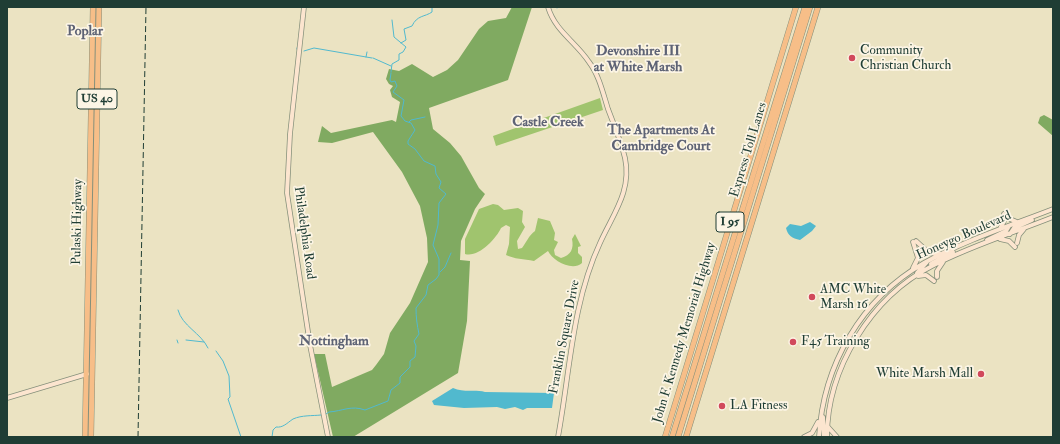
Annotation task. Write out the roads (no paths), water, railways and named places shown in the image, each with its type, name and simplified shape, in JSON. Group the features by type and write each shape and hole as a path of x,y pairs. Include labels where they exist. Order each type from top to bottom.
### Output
{"highway":[{"name":"Pulaski Highway","path":"85,437 93,7"},
{"name":"Pulaski Highway","path":"91,437 99,7"},
{"name":"John F. Kennedy Memorial Highway","path":"665,437 796,7"},
{"name":"Express Toll Lanes","path":"672,437 805,7"},
{"name":"Express Toll Lanes","path":"678,437 810,7"},
{"name":"I 95","path":"686,437 818,7"}],"main road":[{"name":"Philadelphia Road","path":"304,7 290,134 287,193 309,339 328,437"},
{"name":"Franklin Square Drive","path":"548,7 557,27 583,53 594,70 623,152 626,169 626,184 622,201 593,259 583,290 577,316 558,437"},
{"name":"Honeygo Boulevard","path":"819,437 827,387 837,360 859,321 884,292 928,260 1053,209"},
{"path":"1010,234 1014,228 1044,212"},
{"path":"999,230 1004,221 1004,214 1013,221 1020,222"},
{"name":"Honeygo Boulevard","path":"825,437 830,405 846,358 862,329 880,307 900,288 928,268 997,238 1053,217"},
{"path":"963,252 1006,231 1009,226"},
{"path":"997,238 1009,241 1016,245 1019,235 1025,228"},
{"path":"910,272 918,261 915,242 929,253 943,253"},
{"path":"928,268 933,262 961,246"},
{"path":"915,277 926,275 936,279 939,266 946,259"},
{"path":"900,288 924,267 928,260"},
{"path":"859,321 862,329"},
{"path":"7,398 86,374 92,375"},
{"path":"808,437 825,437 822,411"},
{"path":"804,437 814,431 822,411"},
{"path":"827,427 836,437"}],"water":[{"path":"810,222 816,226 800,240 791,236 786,228 790,224 801,226"},
{"path":"453,388 485,392 554,393 552,408 527,408 523,410 515,407 505,409 497,407 464,408 434,405 432,401"}],"waterway":[{"path":"401,43 406,40 404,29 412,26 419,18 432,12 432,7"},
{"path":"391,72 392,64 399,60 399,54 403,52 406,47 394,37 392,20"},
{"path":"304,51 314,48 372,58"},
{"path":"366,57 367,52"},
{"path":"373,58 391,66"},
{"path":"326,414 329,412 351,408 365,410 388,401 391,390 400,383 400,377 410,367 410,361 415,357 416,346 414,341 419,334 416,308 426,295 428,285 439,275 439,259 433,245 438,225 439,203 446,194 439,188 441,182 436,174 435,166 424,161 415,149 408,144 408,141 415,130 411,123 405,121 401,116 404,100 393,92 397,86 395,81 391,82 390,80 391,73"},
{"path":"409,122 411,120 425,117"},
{"path":"440,272 445,267 451,253"},
{"path":"178,310 183,321 201,338 208,348"},
{"path":"186,340 204,342"},
{"path":"216,351 223,361 229,376 230,397 228,399 241,437"},
{"path":"272,437 273,430 276,427 283,426 293,419 303,416 321,415"}],"railway":[{"path":"138,437 146,7"}],"place":[{"name":"Community Christian Church","path":"852,58"},
{"name":"AMC White Marsh 16","path":"812,297"},
{"name":"F45 Training","path":"793,342"},
{"name":"White Marsh Mall","path":"981,374"},
{"name":"LA Fitness","path":"722,406"}],"district":[{"name":"Poplar","path":"85,32"},
{"name":"Devonshire III at White Marsh","path":"638,60"},
{"name":"Castle Creek","path":"548,123"},
{"name":"The Apartments At Cambridge Court","path":"661,140"},
{"name":"Nottingham","path":"334,342"}]}
